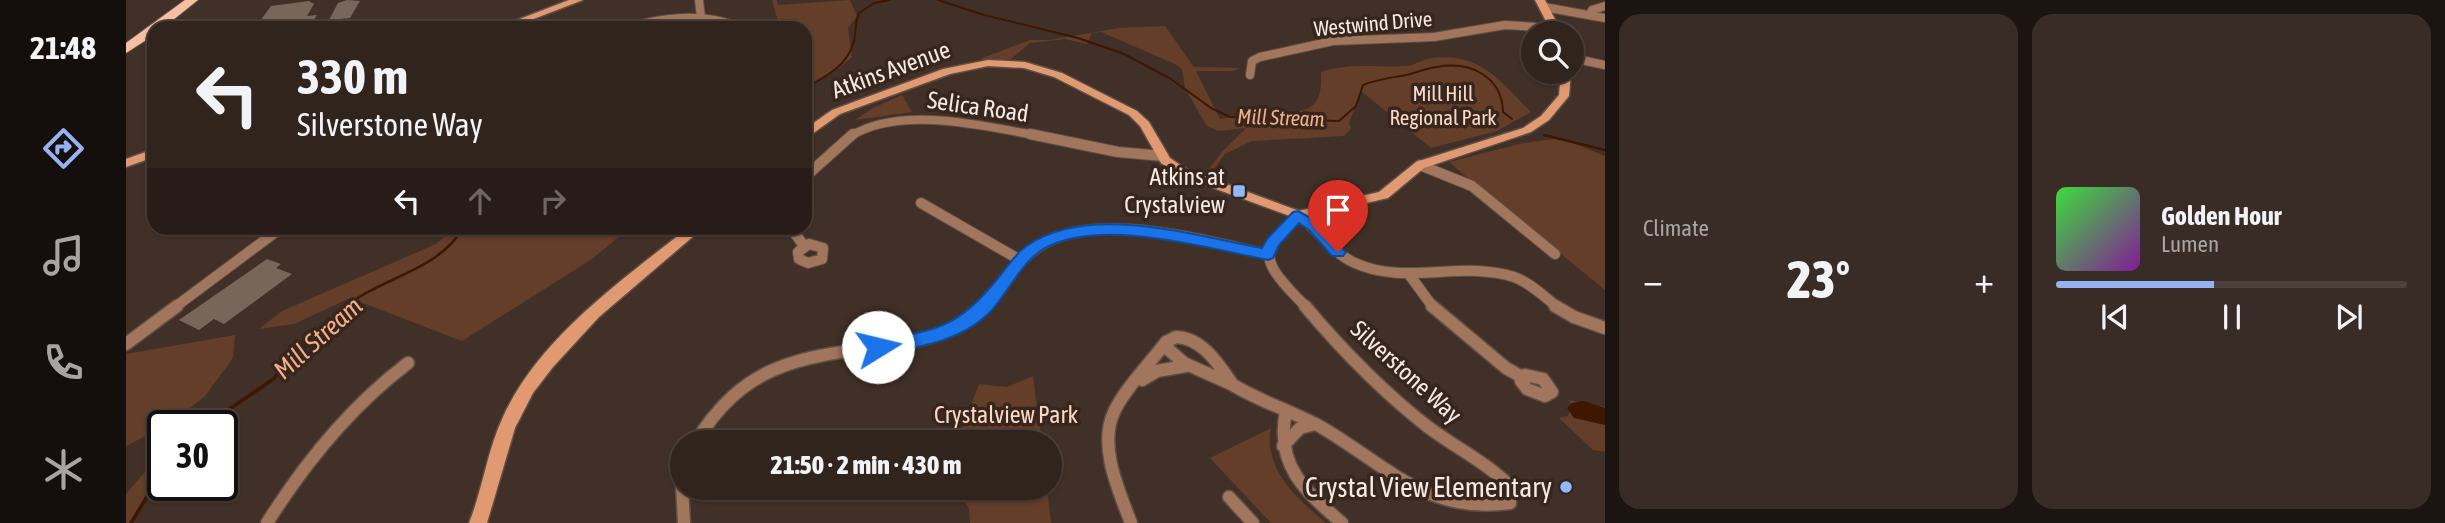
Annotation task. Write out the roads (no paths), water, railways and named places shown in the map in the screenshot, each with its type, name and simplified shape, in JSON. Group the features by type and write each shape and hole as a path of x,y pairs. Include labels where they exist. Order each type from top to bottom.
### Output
{"main road":[{"path":"164,21 192,0"},
{"path":"126,49 147,34"}],"street":[{"path":"520,21 578,0"},
{"path":"699,0 701,18"},
{"path":"1542,4 1605,17"},
{"path":"1542,4 1551,21"},
{"path":"1590,15 1592,10 1605,6"},
{"path":"678,21 701,18 722,21"},
{"name":"Westwind Drive","path":"1250,75 1252,61 1260,57 1323,43 1434,37 1505,25 1521,27"},
{"path":"1584,61 1605,65"},
{"name":"Atkins Avenue","path":"812,130 836,112 932,76 961,67 1003,62 1048,71 1133,113 1145,124 1163,156 1174,167 1191,176 1298,215"},
{"path":"703,430 715,411 733,394 754,378 783,364 814,356 936,337 961,325 982,310 1020,260 1043,243 1061,236 1098,229 1139,231 1268,257 1272,243 1298,215 1383,195 1420,165 1506,138 1534,126 1545,118 1564,96 1565,84"},
{"name":"Selica Road","path":"812,170 854,134 880,122 895,120 924,120 1070,142 1114,152 1163,156"},
{"path":"126,163 147,156"},
{"path":"1420,165 1472,186 1555,254"},
{"path":"921,203 1020,260"},
{"path":"1298,215 1315,227 1338,252 1355,262 1377,270 1408,273 1469,270 1515,278 1541,291 1565,312 1605,328"},
{"path":"126,344 272,235"},
{"path":"478,523 511,418 528,387 560,345 688,235"},
{"path":"796,235 804,246"},
{"name":"Silverstone Way","path":"1268,257 1269,263 1335,342 1387,393 1430,428 1503,478 1511,487 1510,503 1496,513 1482,518 1444,513 1401,491 1339,440 1315,424"},
{"path":"1408,273 1434,308 1506,368 1522,377"},
{"path":"1131,523 1113,474 1108,430 1114,411 1166,342 1178,336 1192,339 1234,386"},
{"path":"1166,342 1170,355 1187,365 1209,372 1258,400 1315,424"},
{"path":"267,523 287,489 327,438 381,382 408,363"},
{"path":"1137,383 1157,371 1187,365"},
{"path":"1286,411 1280,429 1292,471 1304,488 1342,523"},
{"path":"1283,446 1300,428 1315,424"},
{"path":"1229,497 1244,520"},
{"path":"683,500 684,523"}],"waterway":[{"name":"Mill Stream","path":"812,84 835,70 847,57 854,41 859,13 874,3 890,0"},
{"name":"Mill Stream","path":"938,0 984,15 1078,38 1124,54 1171,79 1211,108 1230,117 1339,121 1356,106 1363,85 1429,68 1461,66 1490,80 1497,89 1503,112 1512,119"},
{"name":"Mill Stream","path":"1549,136 1544,135 1605,150"},
{"name":"Mill Stream","path":"345,307 424,264 452,243 458,235"},
{"name":"Mill Stream","path":"228,410 272,380 347,306"},
{"name":"Mill Stream","path":"131,523 147,496"}],"place":[{"name":"Atkins at Crystalview","path":"1239,191"},
{"name":"Crystal View Elementary","path":"1566,487"}],"park label":[{"name":"Mill Hill Regional Park","path":"1443,106"},
{"name":"Crystalview Park","path":"1006,415"}]}
